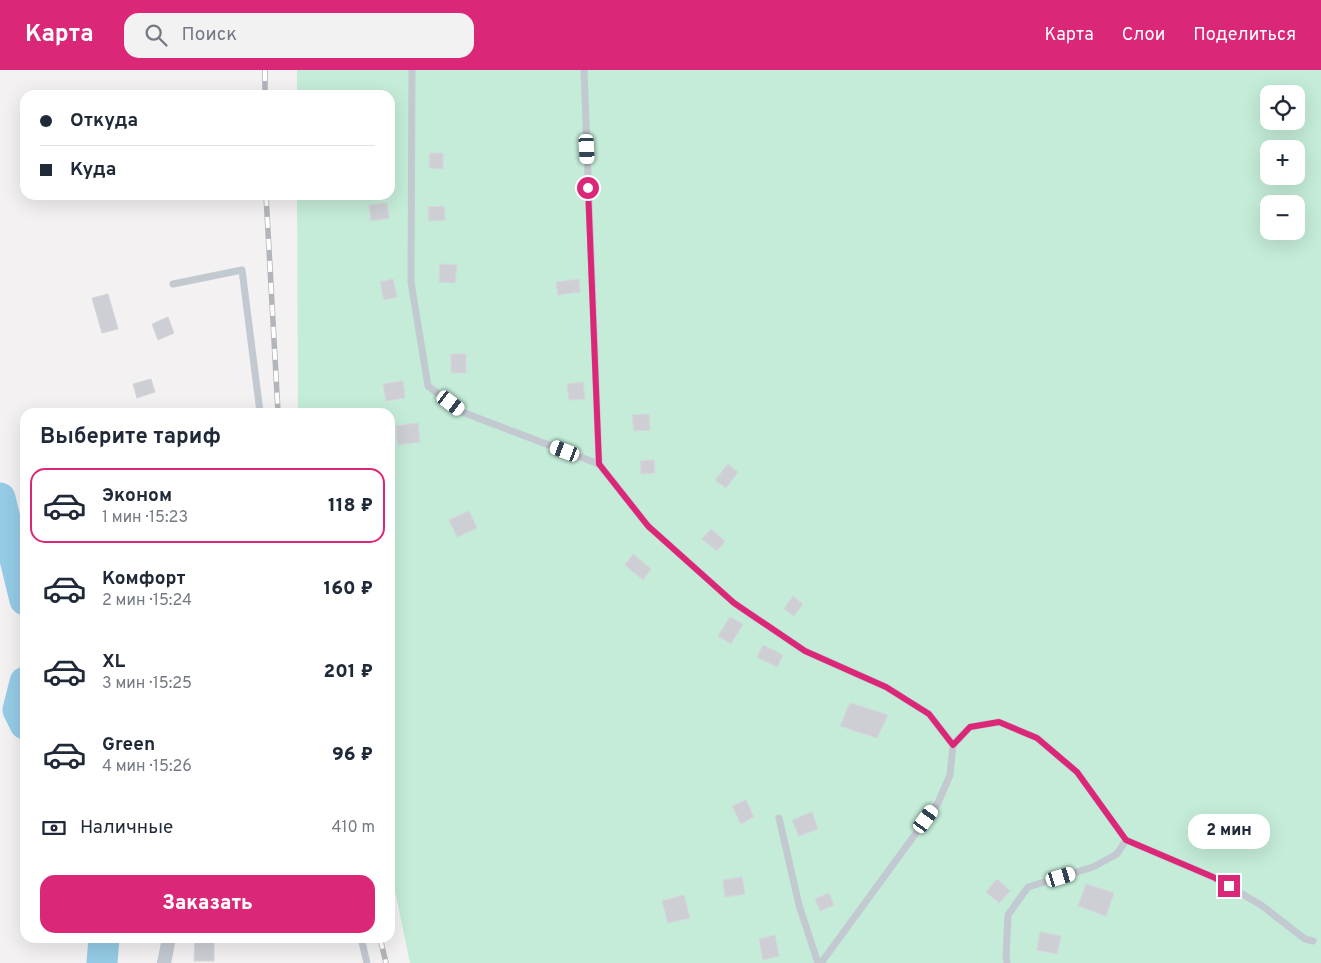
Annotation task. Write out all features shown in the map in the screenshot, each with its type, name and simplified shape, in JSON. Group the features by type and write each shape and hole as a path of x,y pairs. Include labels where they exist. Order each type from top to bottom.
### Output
{"street":[{"path":"164,963 168,943"}],"lane":[{"path":"412,70 411,282 428,386 462,412 599,464 648,526 734,603 805,651 886,687 929,714 953,745"},
{"path":"584,70 599,464"},
{"path":"173,284 242,270 259,408"},
{"path":"820,963 938,803 950,775 953,745 970,727 999,722 1037,738 1077,772 1126,840 1213,877 1261,905 1305,938 1313,941"},
{"path":"779,818 799,905 820,963"},
{"path":"1007,963 1008,915 1028,887 1094,867 1116,854 1126,840"},
{"path":"362,943 367,963"}],"green space":[{"path":"297,70 1321,70 1321,963 410,963 395,891 395,408 298,408 297,200 395,200 395,90 297,90"}],"building":[{"path":"430,153 443,153 443,169 429,168"},
{"path":"387,203 389,218 371,221 369,205"},
{"path":"444,206 445,220 429,221 428,207"},
{"path":"440,264 457,265 455,283 439,282"},
{"path":"393,279 397,297 384,300 380,282"},
{"path":"579,279 580,292 558,295 556,282"},
{"path":"108,294 118,329 102,333 92,298"},
{"path":"168,317 174,333 158,340 152,324"},
{"path":"451,354 466,354 466,373 451,373"},
{"path":"151,379 155,392 137,398 133,384"},
{"path":"403,381 405,398 386,401 383,384"},
{"path":"583,382 585,399 569,400 567,384"},
{"path":"649,414 650,430 634,431 632,415"},
{"path":"418,423 420,442 398,445 396,426"},
{"path":"654,460 655,473 641,474 640,461"},
{"path":"728,464 738,472 726,488 715,480"},
{"path":"469,511 477,528 457,537 449,520"},
{"path":"711,529 725,541 717,551 702,539"},
{"path":"633,554 651,569 643,580 625,565"},
{"path":"793,596 803,604 794,616 784,609"},
{"path":"730,617 743,624 731,644 718,636"},
{"path":"763,645 783,655 777,667 757,657"},
{"path":"850,703 888,715 877,738 840,726"},
{"path":"746,800 754,817 741,824 732,806"},
{"path":"812,812 818,829 799,836 792,820"},
{"path":"742,877 745,894 725,897 723,880"},
{"path":"997,879 1010,891 999,903 986,892"},
{"path":"1086,884 1114,893 1106,916 1078,906"},
{"path":"829,893 834,905 820,911 815,899"},
{"path":"684,895 690,918 668,923 662,901"},
{"path":"1040,932 1061,936 1057,954 1037,950"},
{"path":"775,935 779,956 763,960 759,939"},
{"path":"195,943 214,943 214,961 194,961"}],"waterway":[{"path":"0,498 20,580"},
{"path":"20,702 18,710 20,714"},
{"path":"102,963 104,943"}],"railway":[{"path":"265,70 265,90"},
{"path":"266,200 278,408"},
{"path":"381,943 386,963"}],"route":[{"path":"588,188 599,464 648,526 734,603 805,651 886,687 929,714 953,745 970,727 999,722 1037,738 1077,772 1111,816 1126,840 1213,877 1229,886"}]}
